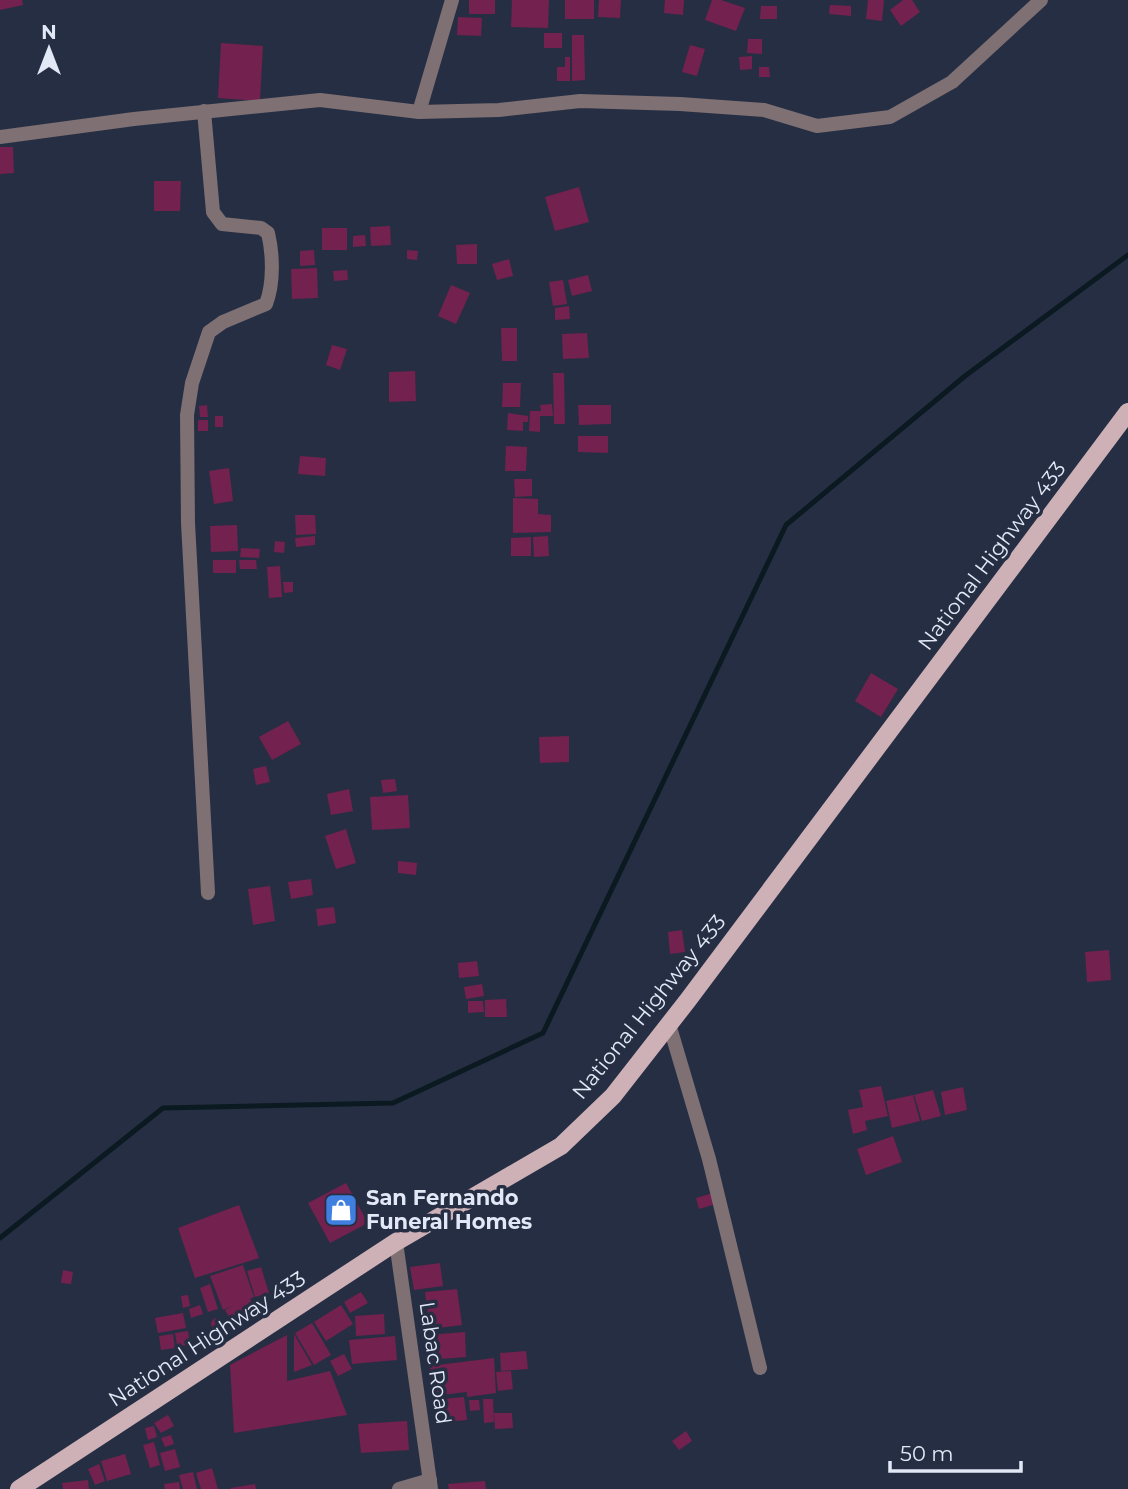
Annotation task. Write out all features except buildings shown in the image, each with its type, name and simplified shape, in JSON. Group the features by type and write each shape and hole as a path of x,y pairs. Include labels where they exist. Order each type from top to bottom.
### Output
{"main road":[{"name":"National Highway 433","path":"19,1489 397,1242 561,1146 613,1096 1128,412"}],"street":[{"path":"419,112 452,0"},
{"path":"0,138 204,111 320,100 419,112 499,110 580,101 680,104 764,110 817,126 890,117 952,82 1041,0"},
{"path":"204,111 213,212 222,224 261,229 268,233 271,292 267,304 223,322 209,332 192,383 187,415 188,523 208,893"},
{"path":"669,1024 709,1159 760,1368"},
{"name":"Labac Road","path":"397,1242 430,1485"},
{"path":"399,1489 430,1485"}],"waterway":[{"path":"0,1238 163,1108 393,1103 543,1033 786,525 965,376 1128,255"}],"place":[{"name":"San Fernando Funeral Homes","path":"341,1210"}]}
